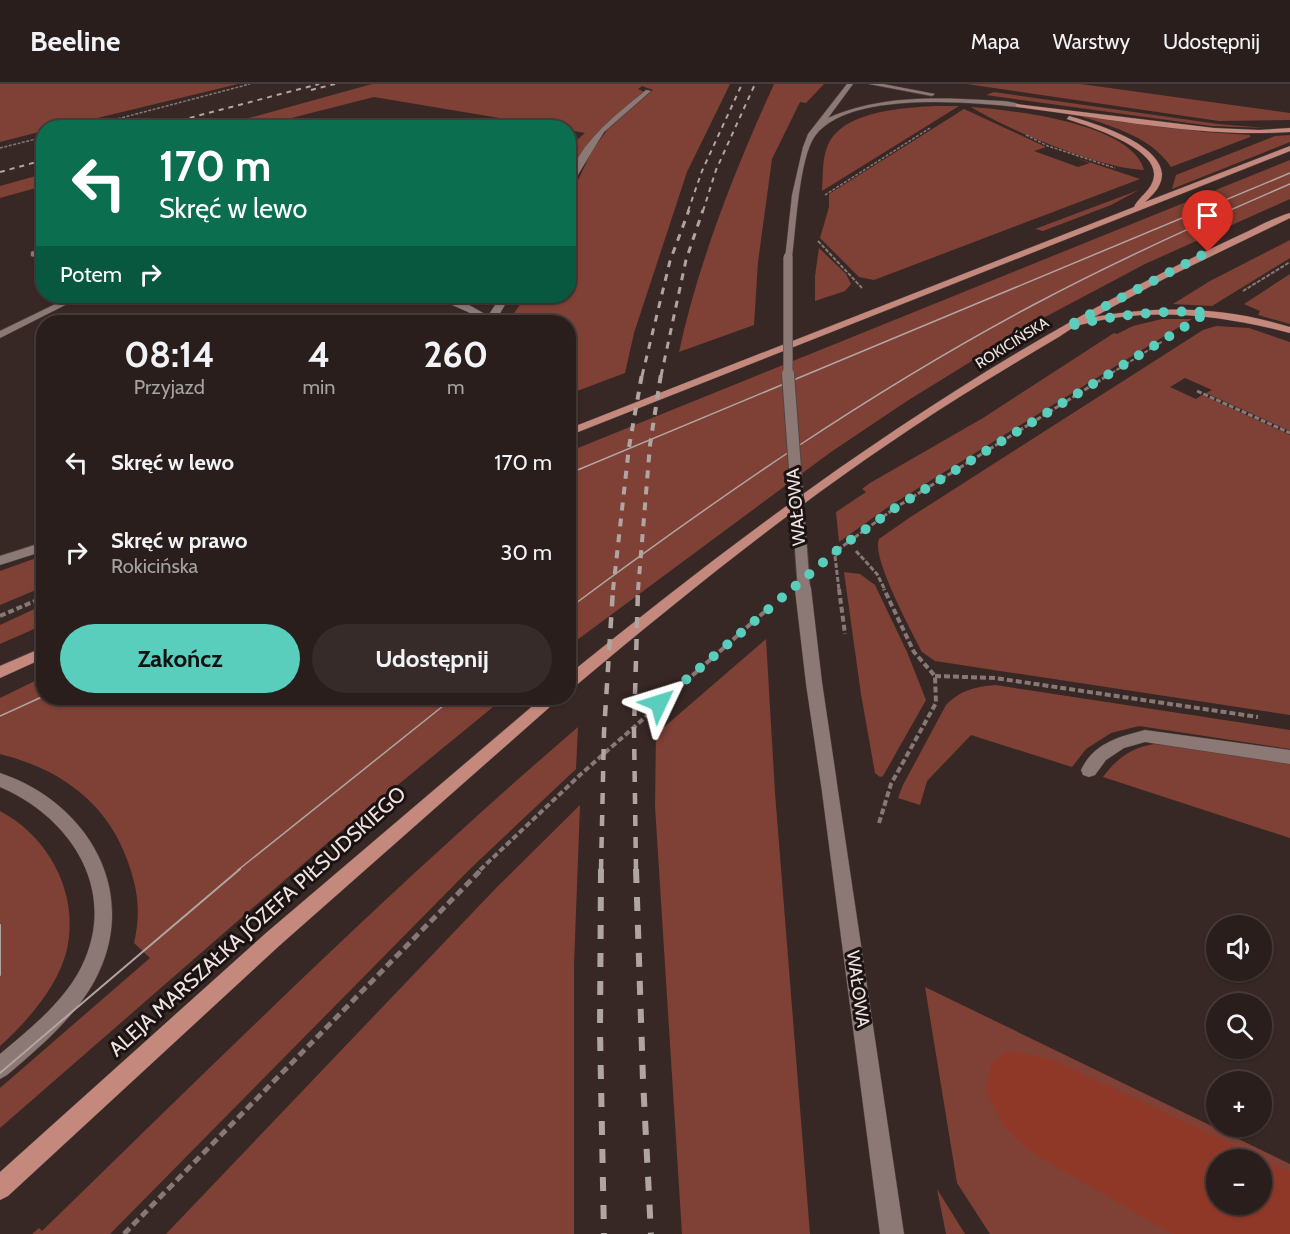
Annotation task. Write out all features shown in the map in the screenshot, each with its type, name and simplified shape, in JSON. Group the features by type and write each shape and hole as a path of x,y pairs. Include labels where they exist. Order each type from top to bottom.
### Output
{"main road":[{"path":"1017,105 1214,130 1259,132 1290,130"},
{"path":"1017,105 1090,124 1122,137 1145,151 1158,168 1157,183 1143,202 1126,213"},
{"path":"576,431 1290,148"},
{"name":"ROKICIŃSKA","path":"576,677 678,593 795,503 889,438 1066,327 1165,274 1290,215"},
{"path":"1066,327 1138,313 1176,311 1208,312 1254,320 1290,330"},
{"path":"0,672 36,656"},
{"name":"ALEJA MARSZAŁKA JÓZEFA PIŁSUDSKIEGO","path":"0,1188 118,1078 359,864 544,705"}],"street":[{"name":"WAŁOWA","path":"850,84 810,139 804,154 788,257 787,316 791,444 811,672 829,784 892,1234"},
{"path":"872,84 974,101"},
{"path":"576,173 588,150 602,131 648,91"},
{"path":"817,129 842,115 883,104 926,100 1017,105"},
{"path":"40,315 64,303"},
{"path":"454,303 479,315"},
{"path":"0,335 36,317"},
{"path":"0,561 36,549"},
{"path":"1089,770 1100,754 1119,743 1145,736 1290,757"},
{"path":"0,780 37,797 59,812 74,829 90,858 103,903 102,932 94,961 78,990 50,1021 0,1068"}],"path":[{"path":"113,120 250,84"},
{"path":"824,202 826,193 974,101"},
{"path":"1019,132 1048,146 1124,171"},
{"path":"0,148 36,139"},
{"path":"814,245 816,238"},
{"path":"825,248 863,288"},
{"path":"832,554 895,508 1290,262"},
{"path":"1197,391 1290,433"},
{"path":"856,550 877,574 914,652 935,676 936,703 891,784 879,822"},
{"path":"0,616 36,600"},
{"path":"124,1234 477,873 580,774 777,601"},
{"path":"935,676 995,678 1266,719"}],"shaded area":[{"path":"0,84 238,84 89,120 36,120 36,133 0,142"},
{"path":"372,84 730,84 687,172 634,333 625,373 576,391 576,315 513,315 521,303 576,303 576,184 591,153 607,130 653,90 642,86 638,89 644,92 599,132 578,162 576,162 576,141 585,133 576,131 576,120 512,120 374,97 284,120 242,120"},
{"path":"774,84 824,84 806,103 800,102 772,159 758,262 754,325 679,352 697,283 719,216"},
{"path":"967,84 1081,84 1290,113 1290,120 1219,121"},
{"path":"994,92 1218,124 1266,128 1211,126 986,95"},
{"path":"934,106 959,106 822,191 826,150 836,134 846,125 875,113"},
{"path":"971,107 1040,116 1094,130 1117,141 1135,154 1144,170 1104,163 1055,147"},
{"path":"964,109 1046,147 1034,151 1078,167 1090,163 1074,157 1140,179 874,280 859,277 820,238 829,207 829,194"},
{"path":"1071,113 1205,132 1250,135 1250,137 1171,167 1151,146 1139,139 1126,132"},
{"path":"1290,135 1290,142 1172,189 1176,175 1275,136"},
{"path":"1290,160 1290,199 1145,264 1032,324 907,401 831,452 576,641 576,449"},
{"path":"36,176 36,188 0,198 0,186"},
{"path":"1139,190 1111,205 1043,231 1035,229"},
{"path":"1290,240 1290,258 1212,306 1173,304 1210,281"},
{"path":"819,248 846,274 851,284 845,291 815,301 815,276"},
{"path":"1290,274 1290,324 1258,315 1260,311 1244,304"},
{"path":"1162,319 1192,319 891,505 839,542 836,512 866,492 862,489 870,483 983,418 1114,333"},
{"path":"1216,326 1249,328 1290,342 1290,431 1206,393 1212,390 1185,378 1170,387 1196,399 1202,395 1290,435 1290,715 935,661 922,652 886,577 878,548 879,539 1203,330"},
{"path":"36,558 36,590 0,605 0,571"},
{"path":"844,572 860,574 875,585 907,652 926,700 883,776 880,777 875,773 861,694"},
{"path":"36,608 36,628 0,644 0,625"},
{"path":"766,639 775,793 810,1234 682,1234 655,806 656,734"},
{"path":"36,680 36,705 495,705 333,838 0,1128 0,1088 150,958 134,943 137,902 134,882 119,841 108,822 79,791 42,769 0,754 0,698"},
{"path":"995,685 1290,730 1290,749 1139,726 1111,733 1086,749 1072,767 971,735 927,781 920,805 898,798 946,705 969,690"},
{"path":"578,727 576,769 471,868 110,1234 32,1234 39,1228 42,1231 373,912"},
{"path":"1154,744 1290,764 1290,838 1103,777 1125,755 1138,748"},
{"path":"580,805 574,965 574,1234 166,1234 497,887"},
{"path":"0,811 17,822 46,851 64,888 70,928 67,949 57,976 41,1002 0,1046"},
{"path":"925,987 1206,1123 1206,1137 1234,1137 1259,1149 1206,1149 1206,1215 1272,1215 1272,1155 1290,1164 1290,1234 990,1234 957,1183"},
{"path":"1008,1051 1052,1059 1206,1132 1206,1137 1216,1137 1242,1149 1206,1149 1206,1215 1272,1215 1272,1163 1290,1172 1290,1234 1172,1234 1028,1150 1005,1128 986,1091 991,1063"},
{"path":"937,1189 965,1234 946,1234"}],"tram line":[{"path":"576,471 1290,173"},
{"path":"576,603 738,487 854,409 914,373 1035,304 1098,272 1290,184"},
{"path":"0,716 36,700"},
{"path":"238,870 444,705"},
{"path":"0,1073 240,869"},
{"path":"0,925 0,975"}],"railway":[{"path":"182,120 319,84"},
{"path":"311,90 335,84"},
{"path":"688,211 702,171 742,84"},
{"path":"703,211 716,170 755,84"},
{"path":"0,172 36,162"},
{"path":"642,376 670,261 689,210"},
{"path":"661,376 686,260 703,210"},
{"path":"613,590 629,447 642,374"},
{"path":"638,590 650,445 661,374"},
{"path":"601,870 604,732 613,589"},
{"path":"636,870 634,730 638,589"},
{"path":"601,869 600,1031 604,1234"},
{"path":"636,869 651,1234"}],"route":[{"path":"659,703 841,547 895,508 1208,312 1138,313 1087,321 1066,327 1208,252"}]}
